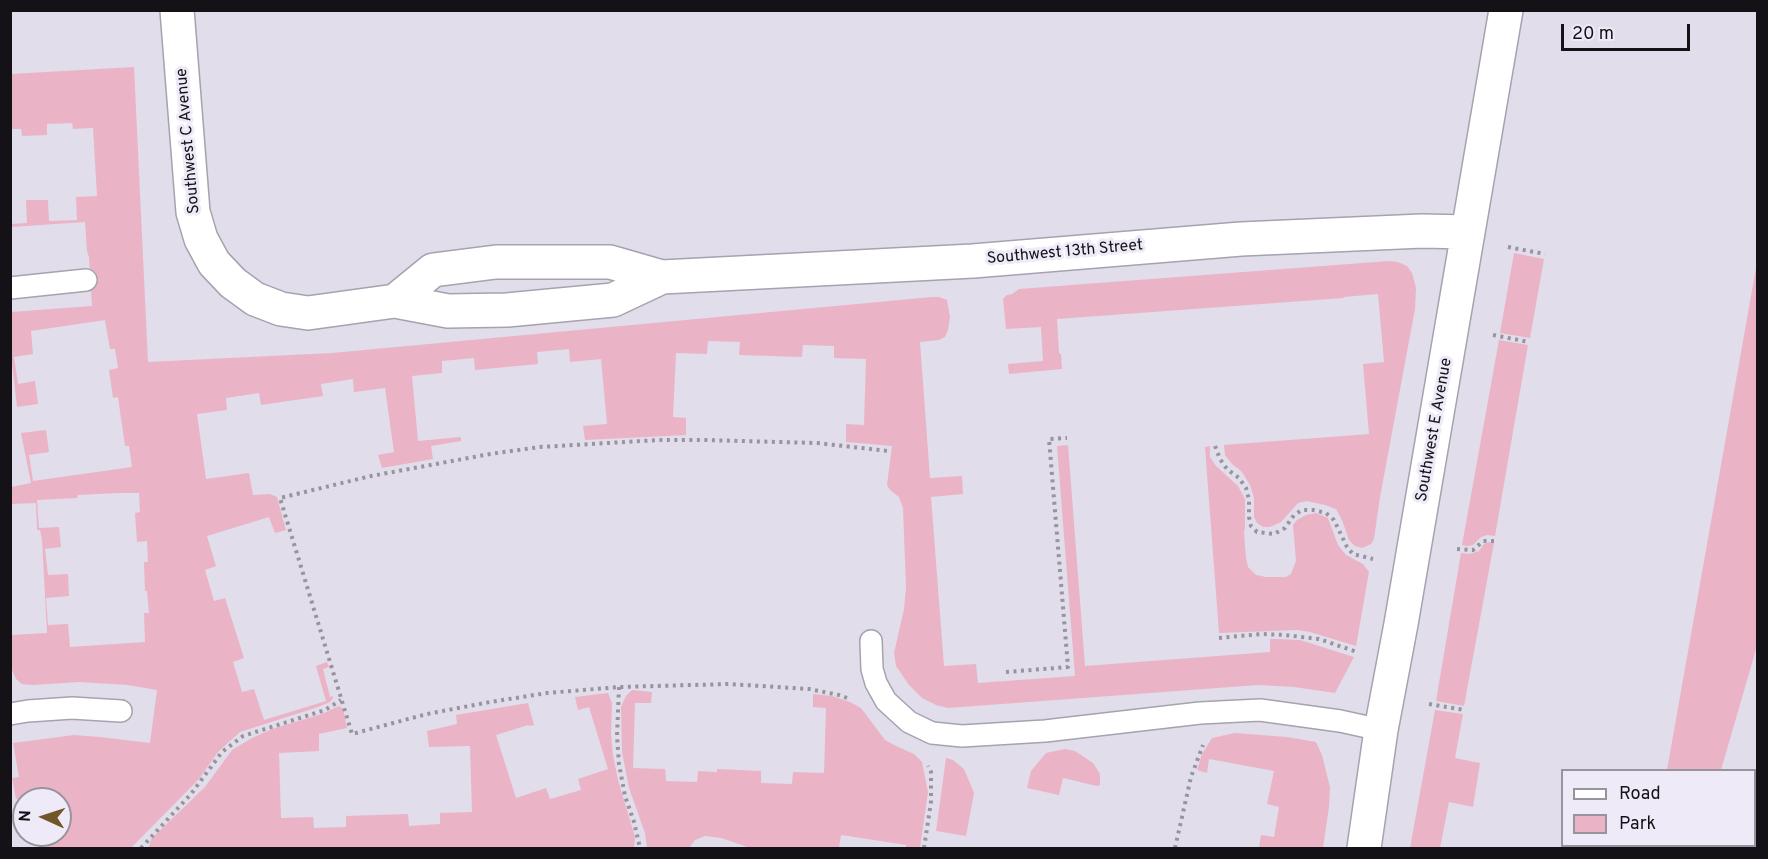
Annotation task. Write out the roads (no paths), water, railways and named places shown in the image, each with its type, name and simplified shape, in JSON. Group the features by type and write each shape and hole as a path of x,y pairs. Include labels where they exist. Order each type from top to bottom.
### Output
{"street":[{"name":"Southwest C Avenue","path":"177,10 193,212 201,239 214,262 244,292"},
{"name":"Southwest E Avenue","path":"1364,849 1382,730 1506,10"},
{"name":"Southwest 13th Street","path":"395,301 433,270 496,262 610,262 662,277 973,261 1241,238 1468,231"},
{"name":"Southwest 13th Street","path":"244,292 281,309 308,313 395,301 448,311 530,308 613,300 662,277"}],"lane":[{"path":"10,288 86,280"},
{"path":"871,641 872,669 876,683 886,701 909,722 932,733 962,736 1045,730 1210,712 1260,710 1340,721 1382,730"},
{"path":"10,714 72,708 121,711"}]}
